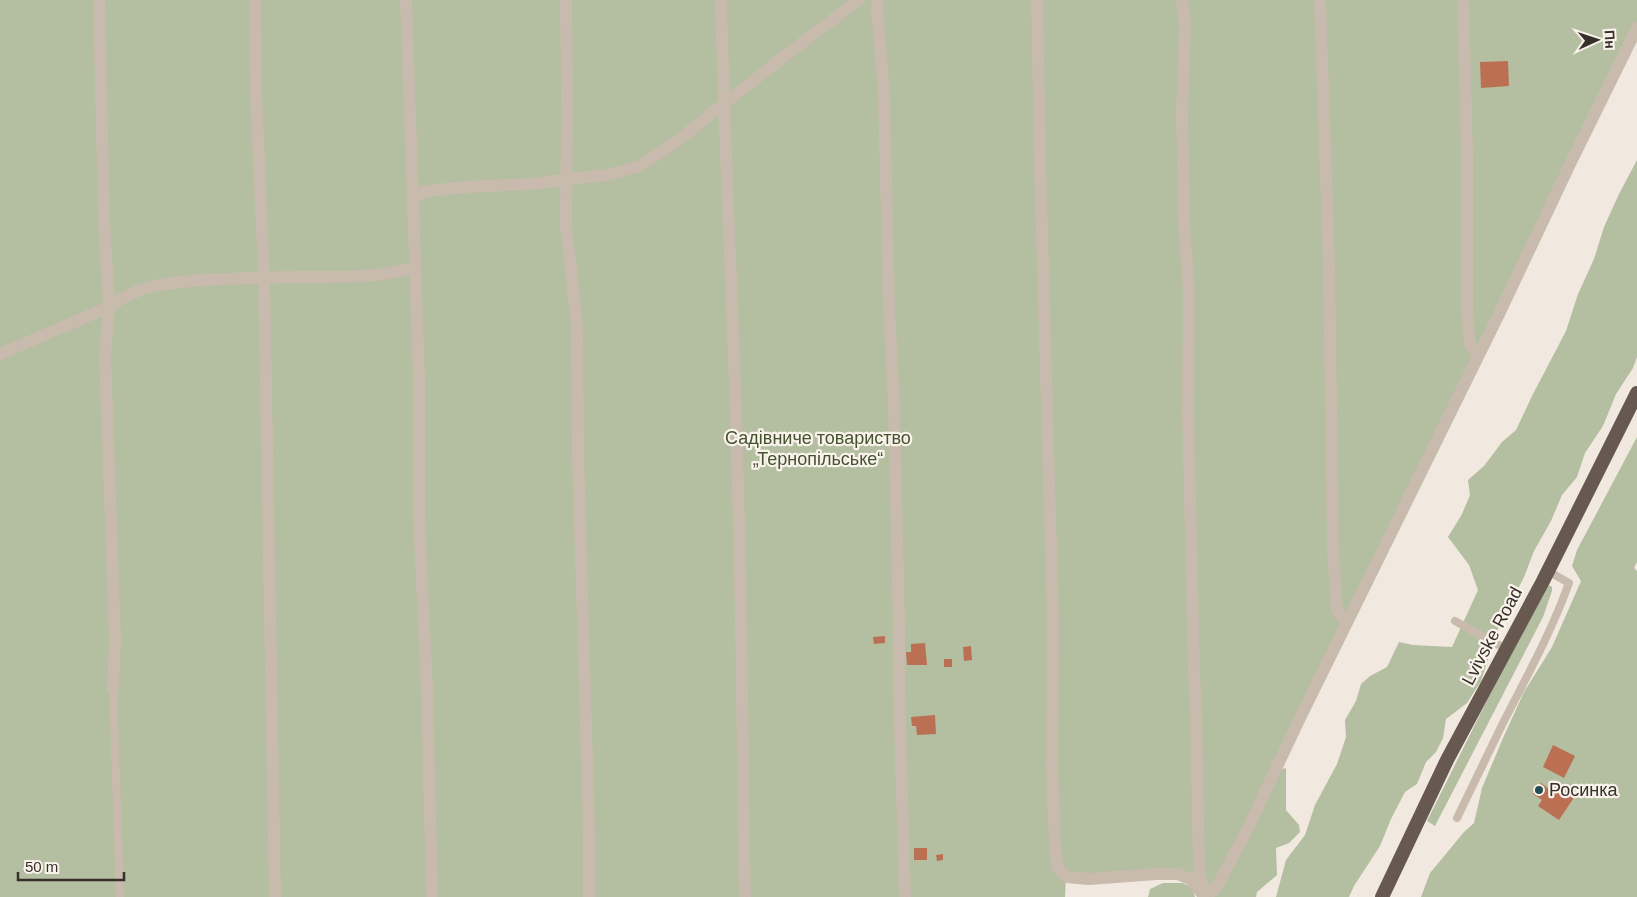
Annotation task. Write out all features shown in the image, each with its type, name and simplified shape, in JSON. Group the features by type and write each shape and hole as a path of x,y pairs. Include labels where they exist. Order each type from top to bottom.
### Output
{"highway":[{"name":"Lvivske Road","path":"1382,897 1447,760 1548,571 1637,393"}],"street":[{"path":"99,0 104,221 110,307 105,355 115,639 113,689"},
{"path":"255,0 256,93 264,277 275,897"},
{"path":"406,0 414,197 419,376 419,518 427,700 432,897"},
{"path":"566,0 566,226 577,325 578,454 589,830 589,897"},
{"path":"721,0 737,439 742,686 742,820 745,897"},
{"path":"414,197 427,191 567,180 610,174 640,166 673,144 859,0"},
{"path":"878,0 884,94 889,298 894,406 899,702 905,897"},
{"path":"1037,0 1053,621 1052,766 1058,868 1067,877 1090,879 1178,874 1190,879 1204,896"},
{"path":"1182,0 1185,26 1182,114 1184,224 1189,292 1188,410 1194,672 1199,871 1204,896"},
{"path":"1320,0 1330,276 1333,550 1336,610 1346,623"},
{"path":"1462,0 1467,153 1467,312 1470,345 1478,355"},
{"path":"1204,896 1216,888 1247,830 1637,28"},
{"path":"0,354 110,307 123,296 159,284 264,277 353,277 395,273 415,266"}],"lane":[{"path":"1457,818 1547,638 1563,600 1569,583 1548,571"},
{"path":"1455,621 1506,649"},
{"path":"113,689 120,897"}],"green space":[{"name":"Садівниче товариство „Тернопільське“","path":"0,0 1637,0 1637,28 1247,830 1204,896 1190,879 1066,877 1065,897 0,897"},
{"path":"1637,160 1637,357 1633,368 1616,394 1603,426 1585,453 1577,477 1562,495 1551,521 1534,551 1524,577 1499,626 1481,681 1467,703 1446,719 1443,738 1436,752 1426,762 1417,784 1405,792 1380,846 1349,897 1276,897 1286,860 1305,835 1315,805 1337,764 1346,737 1345,720 1356,701 1361,684 1370,676 1387,667 1399,642 1413,645 1452,647 1478,590 1469,565 1448,537 1462,514 1470,495 1468,480 1484,466 1502,442 1516,430 1566,331 1578,294 1594,259 1604,227"},
{"path":"1637,437 1637,562 1634,568 1637,571 1637,897 1421,897 1430,873 1464,832 1474,823 1482,788 1503,738 1524,692 1552,647 1581,581 1572,566 1577,550"},
{"path":"1549,585 1552,587 1552,591 1543,617 1435,826 1427,821 1540,594"},
{"path":"1286,768 1286,810 1299,825 1300,832 1289,843 1276,848 1277,875 1257,892 1256,897 1214,897 1280,770"},
{"path":"1163,883 1183,883 1192,888 1195,897 1148,897 1150,889"}],"building":[{"path":"1508,61 1509,86 1481,88 1480,62"},
{"path":"885,636 885,643 874,644 873,637"},
{"path":"925,643 927,665 907,665 906,652 911,652 911,644"},
{"path":"971,646 972,660 964,661 963,647"},
{"path":"944,659 952,659 952,667 944,667"},
{"path":"935,715 936,734 917,735 916,726 912,726 911,717"},
{"path":"1553,745 1575,756 1564,778 1543,767"},
{"path":"1554,782 1575,796 1559,820 1538,806 1542,800 1533,794 1541,783 1549,789"},
{"path":"914,848 927,848 927,860 914,860"},
{"path":"943,854 943,860 937,861 936,855"}],"place":[{"name":"Росинка","path":"1539,790"}]}
